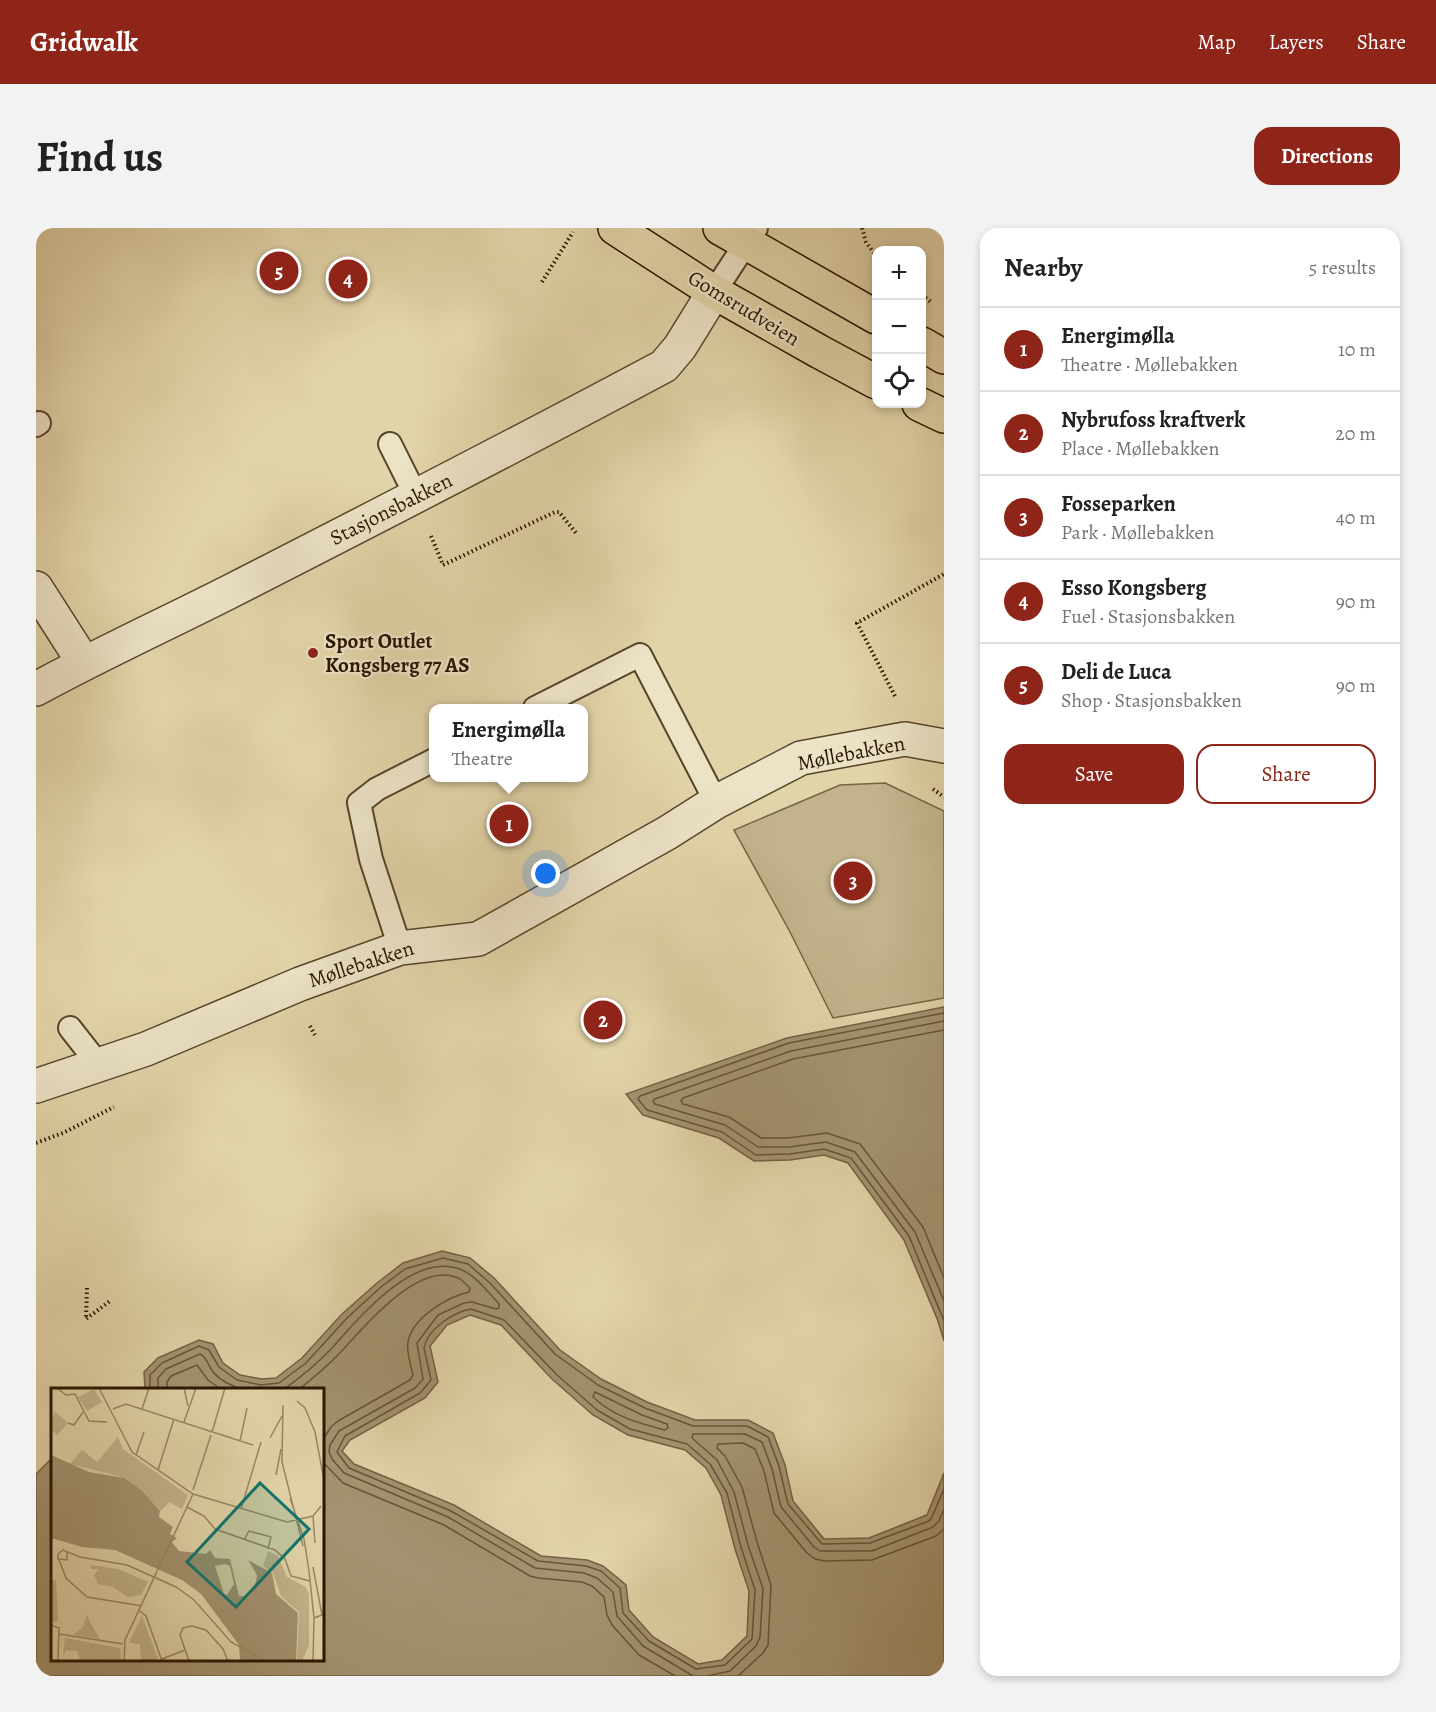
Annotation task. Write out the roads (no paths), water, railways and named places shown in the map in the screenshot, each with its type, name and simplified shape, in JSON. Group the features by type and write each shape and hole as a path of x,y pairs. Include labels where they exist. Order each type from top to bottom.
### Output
{"main road":[{"name":"Gomsrudveien","path":"615,228 714,292 872,380"},
{"path":"740,233 872,315"},
{"path":"926,347 944,357"},
{"path":"926,407 944,416"}],"street":[{"name":"Stasjonsbakken","path":"36,689 416,496 664,366 680,347 714,292"},
{"path":"36,588 84,663"},
{"name":"Møllebakken","path":"36,1086 146,1049 300,984 400,948 477,939 667,833 716,802 801,758 905,739 944,746"}],"lane":[{"path":"714,292 740,233"},
{"path":"390,444 416,496"},
{"path":"543,704 640,656 716,802"},
{"path":"400,948 370,859 359,803 377,789 429,763"},
{"path":"70,1028 99,1065"}],"water":[{"path":"944,1007 944,1341 904,1240 848,1163 824,1155 790,1160 754,1161 719,1138 643,1115 626,1094 787,1038"},
{"path":"442,1251 470,1258 494,1278 560,1350 601,1379 647,1402 695,1420 748,1420 773,1433 785,1465 793,1501 824,1539 869,1538 927,1515 944,1473 944,1676 36,1676 36,1474 51,1459 51,1661 324,1661 324,1388 145,1388 144,1372 158,1358 199,1340 213,1344 223,1363 240,1375 262,1379 276,1378 302,1358 342,1314 403,1263","holes":["470,1315 501,1325 552,1379 593,1415 628,1435 685,1450 706,1468 721,1495 749,1591 747,1636 722,1660 698,1664 653,1637 629,1610 626,1585 603,1566 587,1560 541,1556 454,1505 354,1464 342,1451 350,1440 425,1398 438,1382 430,1346 447,1325"]}],"place":[{"name":"Deli de Luca","path":"279,271"},
{"name":"Esso Kongsberg","path":"348,279"},
{"name":"Sport Outlet Kongsberg 77 AS","path":"313,653"},
{"name":"Energimølla","path":"509,824"},
{"name":"Fosseparken","path":"853,881"},
{"name":"Nybrufoss kraftverk","path":"603,1020"}]}
